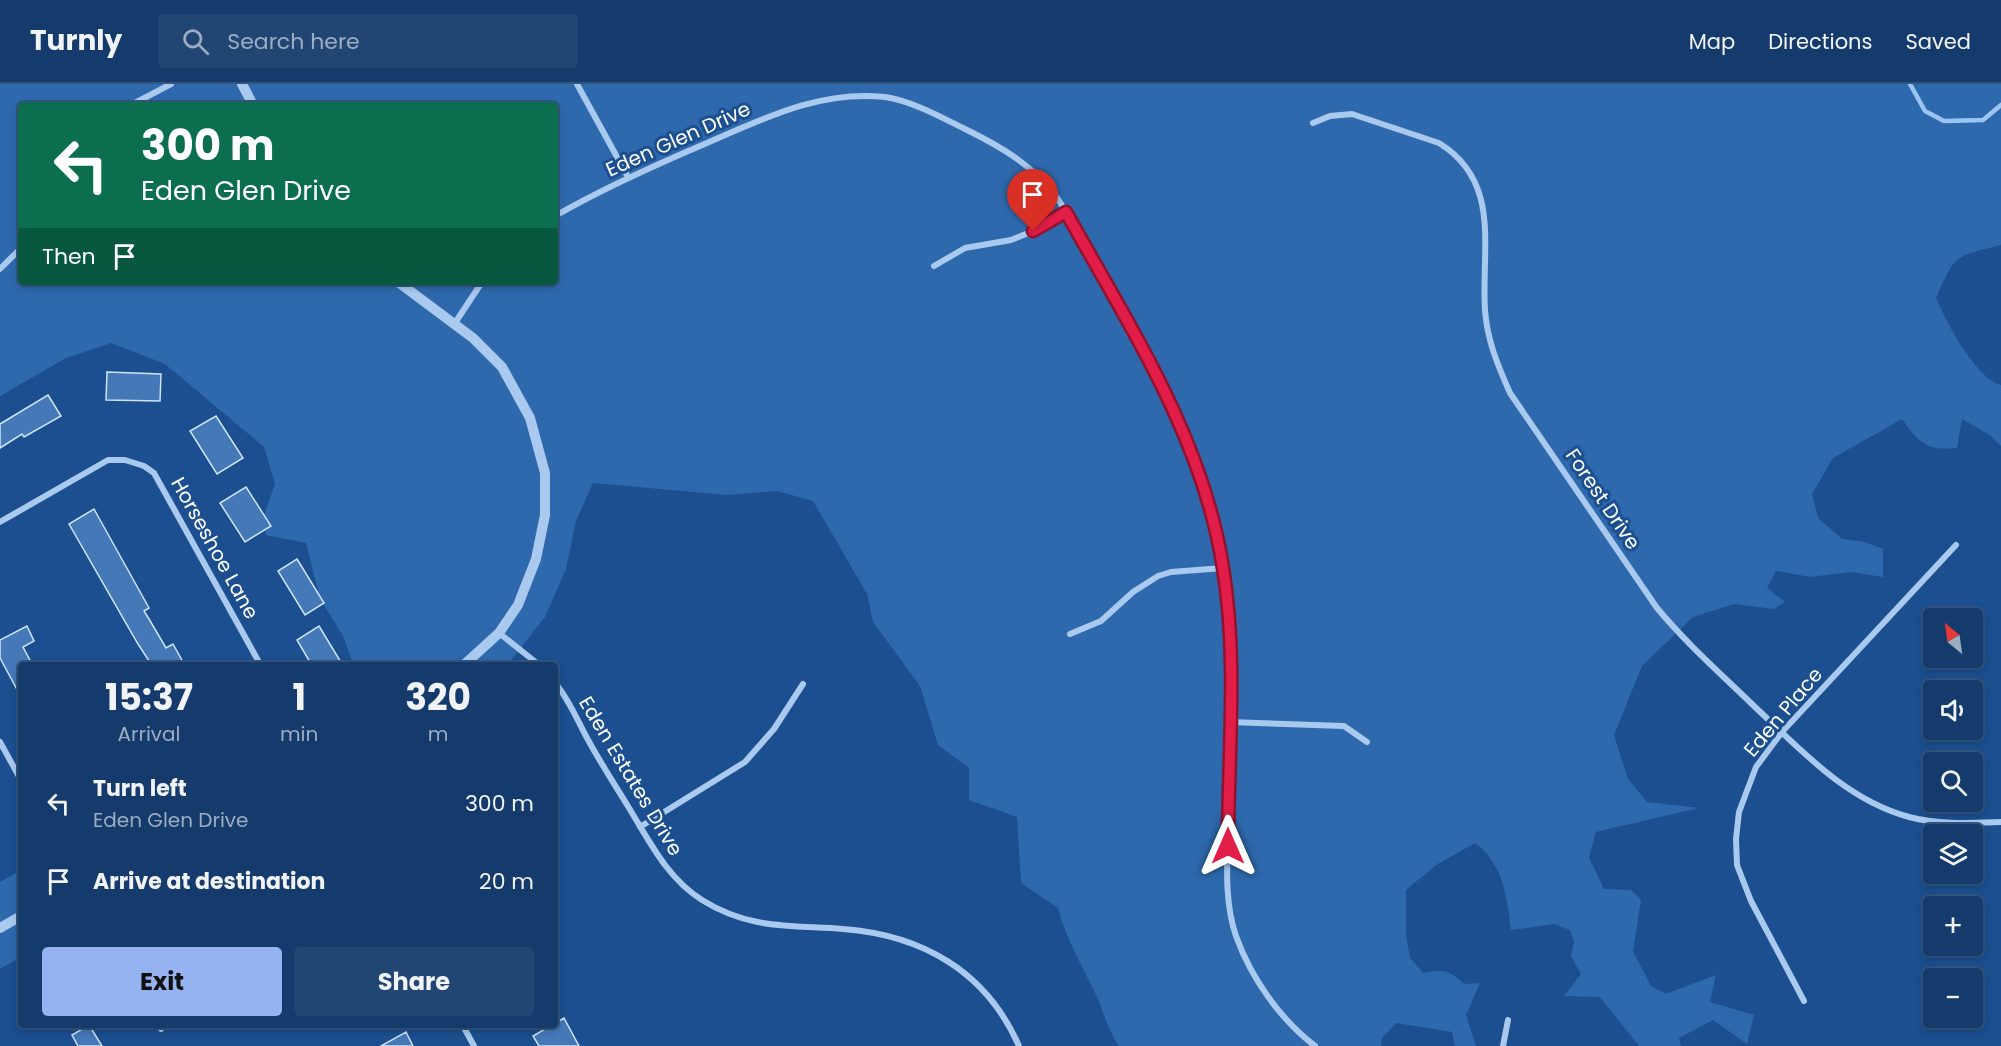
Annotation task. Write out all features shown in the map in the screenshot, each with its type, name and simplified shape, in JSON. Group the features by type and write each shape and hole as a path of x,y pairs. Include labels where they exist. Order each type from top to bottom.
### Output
{"street":[{"path":"137,102 171,84"},
{"path":"242,84 251,102"},
{"path":"578,84 627,177"},
{"name":"Eden Glen Drive","path":"558,214 627,177 797,105 845,96 887,98 931,113 1001,147 1043,179 1066,212 1170,398 1194,456 1223,568 1229,625 1228,890 1235,935 1260,985 1288,1022 1315,1046"},
{"name":"Forest Drive","path":"1313,123 1330,117 1352,114 1439,143 1451,150 1467,167 1480,192 1486,217 1485,312 1493,355 1510,393 1658,608 1682,638 1839,783 1872,802 1910,818 1952,823 2001,822"},
{"path":"934,266 965,248 1011,240 1033,231 1066,212"},
{"path":"0,269 18,251"},
{"path":"402,285 455,323 502,367 530,418 545,473 544,514 536,559 518,605 499,633 467,662"},
{"path":"455,323 480,285"},
{"name":"Horseshoe Lane","path":"0,522 108,460 124,460 144,466 154,473 173,503 259,662"},
{"name":"Eden Place","path":"1804,1001 1751,901 1737,865 1736,839 1739,812 1756,767 1782,732 1956,545"},
{"path":"1070,634 1101,621 1132,591 1158,576 1171,572 1223,568"},
{"path":"499,633 535,662"},
{"path":"640,827 745,762 774,729 803,684"},
{"name":"Eden Estates Drive","path":"558,688 653,849 683,885 703,901 749,921 783,927 844,929 889,936 921,945 956,966 989,996 1018,1046"},
{"path":"1229,722 1344,726 1367,742"},
{"path":"0,742 18,775"},
{"path":"0,928 18,918"},
{"path":"1503,1046 1508,1020"},
{"path":"464,1028 474,1046"}],"shaded area":[{"path":"0,84 2001,84 2001,245 1958,259 1948,272 1936,298 1954,334 1972,361 1992,381 2001,385 2001,446 1991,436 1962,419 1957,448 1938,448 1919,440 1902,419 1833,458 1812,494 1818,518 1842,539 1865,542 1883,549 1883,577 1851,572 1810,577 1776,571 1767,588 1785,602 1774,609 1734,604 1693,617 1642,666 1614,735 1628,779 1647,802 1699,808 1596,832 1589,858 1604,889 1631,890 1641,900 1633,951 1651,986 1666,994 1716,975 1710,1002 1754,1015 1747,1044 1713,1020 1679,1038 1681,1046 1639,1046 1600,997 1564,996 1581,974 1571,956 1574,941 1570,930 1554,924 1511,930 1508,905 1498,871 1484,851 1475,843 1436,865 1406,890 1406,935 1410,958 1423,973 1446,972 1464,984 1480,983 1466,1015 1476,1046 1455,1046 1452,1032 1396,1023 1382,1038 1381,1046 1119,1046 1070,941 1058,908 1021,883 1017,817 969,800 969,768 938,745 920,686 873,622 867,594 813,501 777,491 727,495 593,483 576,521 566,569 545,617 510,662 352,662 343,636 320,599 306,543 266,535 264,516 275,484 264,447 165,364 111,343 66,358 0,396"},
{"path":"18,872 18,959 0,969 0,882"}],"building":[{"path":"107,372 161,374 160,401 106,400"},
{"path":"48,395 61,416 24,437 22,434 0,448 0,424"},
{"path":"216,416 243,458 217,474 190,431"},
{"path":"246,487 271,526 245,542 220,503"},
{"path":"94,509 149,608 144,611 166,648 173,644 183,662 150,662 69,524"},
{"path":"297,559 324,603 305,615 278,571"},
{"path":"27,626 34,641 23,647 31,662 18,662 18,691 0,658 0,640"},
{"path":"319,626 341,662 310,662 297,640"},
{"path":"564,1018 579,1046 539,1046 533,1036 547,1028 558,1028 558,1021"},
{"path":"84,1028 91,1028 102,1046 78,1046 72,1035"},
{"path":"406,1032 413,1046 381,1046"}],"waterway":[{"path":"1910,84 1925,111 1944,121 1983,120 2001,105"}],"route":[{"path":"1033,231 1066,212 1170,398 1194,456 1216,533 1223,568 1229,625 1228,846"}]}
